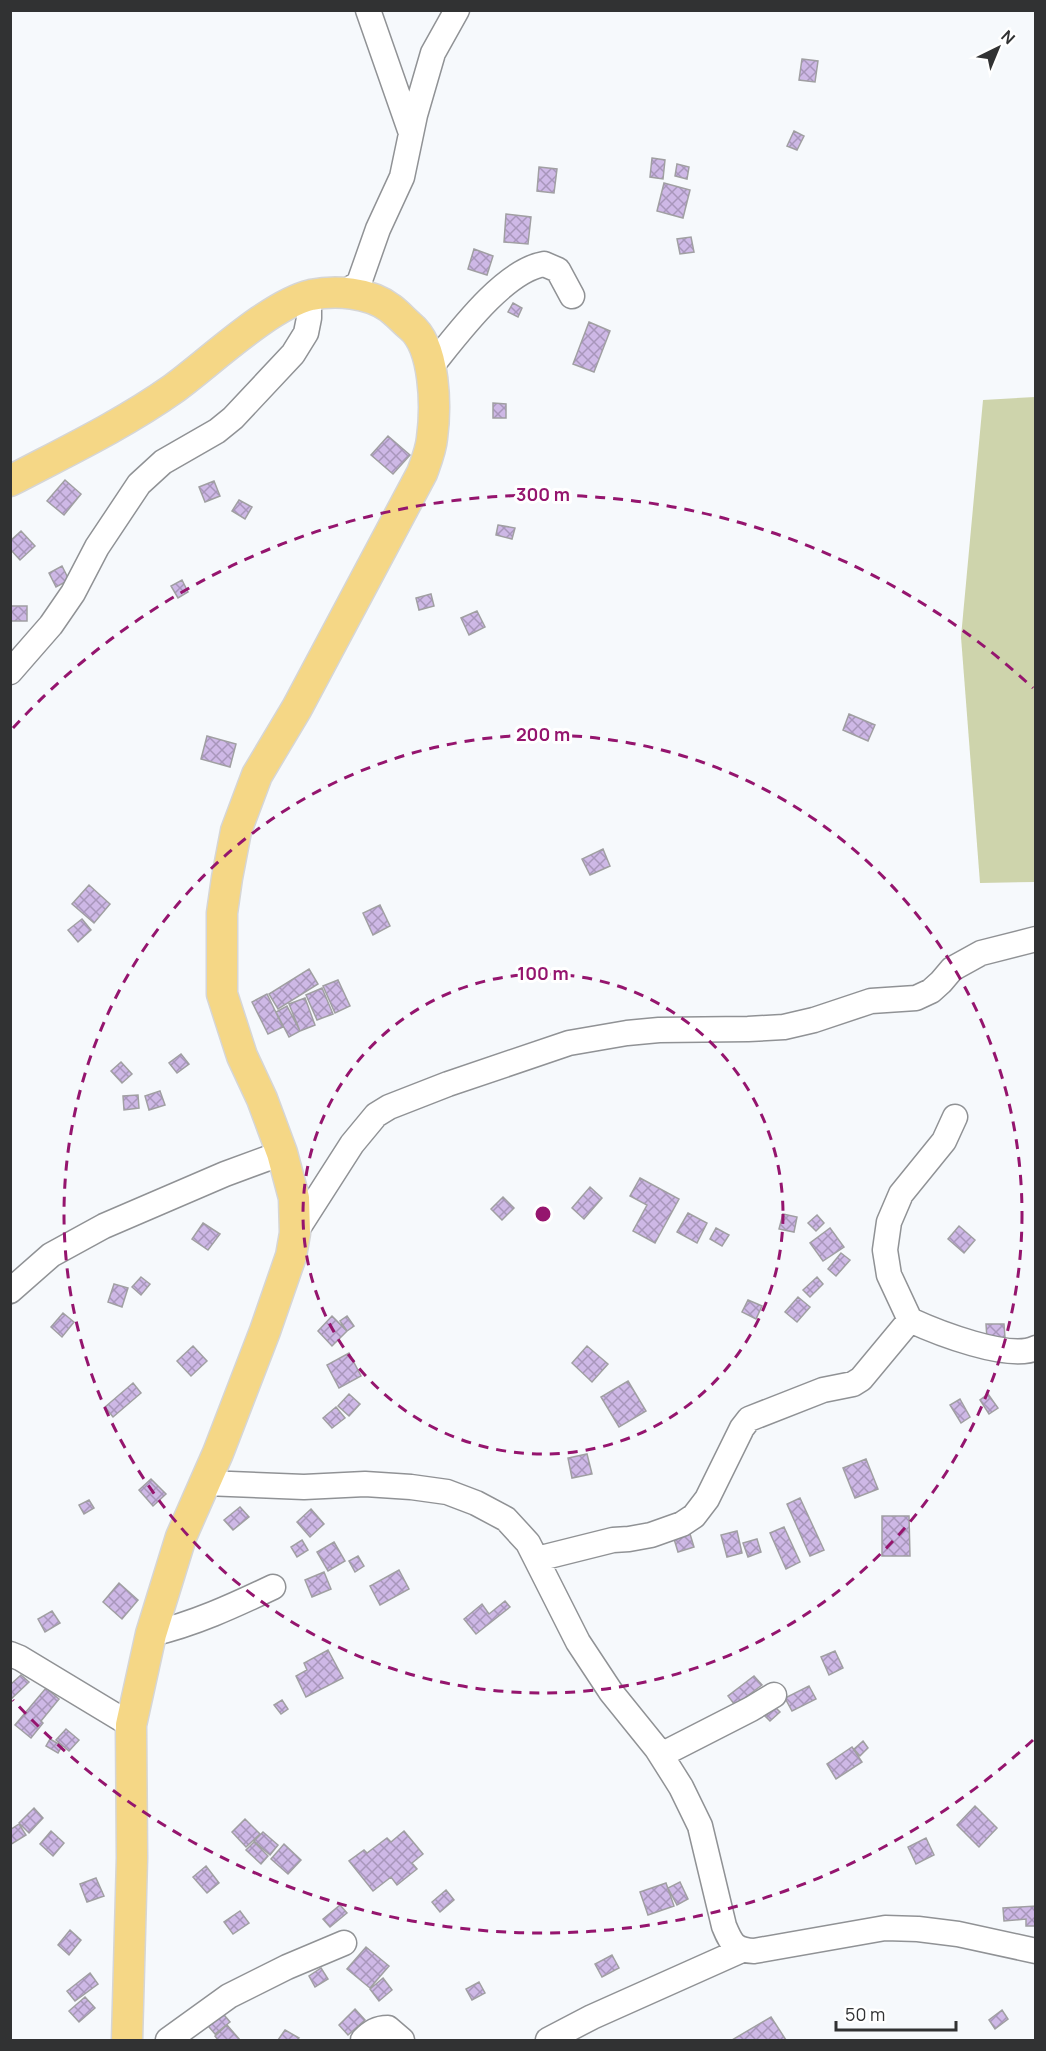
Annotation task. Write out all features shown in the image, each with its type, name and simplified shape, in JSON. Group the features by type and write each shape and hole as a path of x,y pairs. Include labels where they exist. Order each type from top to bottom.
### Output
{"main road":[{"path":"10,481 130,416 172,390 266,318 287,305 309,296 344,293 373,299 388,307 415,330 424,346 434,398 432,440 422,473 297,708 257,775 236,831 227,878 222,913 222,994 242,1056 262,1099 282,1152 294,1198 295,1233 291,1256 265,1331 205,1483 181,1537 151,1634 131,1725 132,1858 127,2040"}],"street":[{"path":"368,10 411,133"},
{"path":"344,293 359,283 378,229 402,177 411,133 433,53 457,10"},
{"path":"430,368 463,327 488,301 529,268 544,264 558,270 572,296"},
{"path":"10,672 51,625 72,593 97,547 139,484 163,462 217,431 233,418 293,354 306,333 309,296"},
{"path":"295,1233 352,1144 376,1114 389,1107 448,1084 569,1043 659,1030 784,1027 814,1020 871,1001 916,998 931,991 952,969 981,953 1035,939"},
{"path":"955,1117 944,1141 901,1194 890,1222 885,1250 889,1275 910,1320 978,1346 1012,1350 1035,1348"},
{"path":"10,1291 51,1255 104,1226 282,1152"},
{"path":"537,1559 613,1540 651,1535 682,1524 694,1516 707,1499 742,1428 749,1419 816,1392 853,1384 861,1379 910,1320"},
{"path":"205,1483 304,1487 365,1484 411,1486 447,1492 476,1503 506,1519 528,1543 578,1642 611,1692 661,1755 681,1787 700,1826 724,1926 730,1941 741,1950"},
{"path":"151,1634 179,1628 218,1613 273,1587"},
{"path":"10,1654 131,1725"},
{"path":"661,1755 751,1710 774,1695"},
{"path":"548,2040 592,2017 741,1950 754,1951 885,1928 958,1934 1035,1951"},
{"path":"168,2040 229,1996 287,1967 344,1943"},
{"path":"363,2040 379,2028 388,2028 402,2040"}],"green space":[{"path":"1035,397 1035,882 980,883 961,637 983,400"}],"building":[{"path":"802,59 818,61 815,82 799,80"},
{"path":"794,131 804,136 797,150 787,146"},
{"path":"652,158 665,160 663,179 650,177"},
{"path":"677,164 689,167 687,179 675,176"},
{"path":"539,167 557,169 554,193 537,191"},
{"path":"664,183 690,190 683,218 657,211"},
{"path":"506,214 531,217 528,244 504,242"},
{"path":"691,237 694,252 680,254 677,239"},
{"path":"474,249 493,256 487,275 468,269"},
{"path":"513,303 522,308 518,317 508,312"},
{"path":"589,322 610,331 594,372 573,364"},
{"path":"493,403 506,404 506,418 493,418"},
{"path":"388,436 410,455 393,474 371,455"},
{"path":"65,480 81,494 64,515 47,501"},
{"path":"214,481 220,496 205,502 199,487"},
{"path":"239,500 252,507 245,519 232,511"},
{"path":"498,525 515,528 512,539 496,535"},
{"path":"21,531 35,546 20,560 10,549 10,541"},
{"path":"62,566 69,580 56,587 49,573"},
{"path":"182,580 188,592 178,598 171,586"},
{"path":"431,594 434,606 419,610 416,598"},
{"path":"10,606 27,606 27,621 10,621"},
{"path":"477,611 485,627 469,635 461,618"},
{"path":"849,714 875,725 868,741 843,730"},
{"path":"207,736 236,744 230,767 201,759"},
{"path":"603,849 610,866 590,875 582,859"},
{"path":"89,885 110,904 94,923 72,904"},
{"path":"380,905 390,926 373,935 363,913"},
{"path":"82,919 91,930 78,942 68,930"},
{"path":"309,969 318,984 278,1009 269,994"},
{"path":"338,980 350,1006 335,1013 323,986"},
{"path":"322,988 333,1014 317,1020 306,995"},
{"path":"267,994 283,1027 268,1034 252,1002"},
{"path":"305,998 315,1025 300,1031 289,1004"},
{"path":"287,1006 300,1031 289,1037 276,1012"},
{"path":"181,1054 189,1064 177,1073 169,1063"},
{"path":"121,1062 132,1074 122,1083 111,1071"},
{"path":"160,1091 165,1105 149,1110 145,1096"},
{"path":"138,1095 139,1108 124,1110 123,1096"},
{"path":"640,1178 679,1199 655,1243 633,1231 647,1205 630,1196"},
{"path":"590,1187 602,1198 584,1219 572,1208"},
{"path":"503,1197 514,1208 502,1220 491,1209"},
{"path":"688,1213 707,1223 697,1243 677,1232"},
{"path":"783,1214 797,1217 794,1232 779,1229"},
{"path":"817,1215 824,1223 816,1231 808,1223"},
{"path":"203,1223 220,1234 208,1250 192,1239"},
{"path":"959,1226 975,1240 964,1253 948,1239"},
{"path":"716,1228 729,1235 722,1246 710,1239"},
{"path":"830,1228 844,1247 823,1261 810,1243"},
{"path":"841,1253 850,1260 836,1276 828,1269"},
{"path":"141,1277 150,1284 141,1295 132,1287"},
{"path":"817,1277 823,1284 810,1297 803,1290"},
{"path":"114,1284 128,1288 122,1307 108,1302"},
{"path":"798,1297 810,1307 797,1322 785,1312"},
{"path":"748,1300 762,1306 756,1319 742,1312"},
{"path":"63,1313 74,1322 62,1337 51,1327"},
{"path":"332,1316 347,1331 332,1346 318,1331"},
{"path":"347,1316 354,1326 347,1331 340,1321"},
{"path":"986,1324 1004,1324 1005,1338 987,1339"},
{"path":"193,1346 207,1361 191,1376 177,1361"},
{"path":"587,1346 608,1364 592,1382 572,1363"},
{"path":"349,1353 361,1376 339,1388 327,1365"},
{"path":"628,1381 646,1411 619,1427 601,1397"},
{"path":"133,1383 141,1393 113,1417 105,1407"},
{"path":"349,1394 360,1404 349,1416 338,1406"},
{"path":"988,1394 998,1408 989,1414 980,1400"},
{"path":"960,1399 970,1417 961,1423 950,1405"},
{"path":"336,1407 345,1418 332,1428 323,1418"},
{"path":"587,1454 592,1474 572,1478 568,1458"},
{"path":"866,1459 878,1489 855,1498 843,1468"},
{"path":"151,1479 166,1494 153,1506 139,1490"},
{"path":"800,1498 824,1550 810,1556 787,1504"},
{"path":"89,1500 94,1508 84,1514 79,1505"},
{"path":"240,1507 249,1517 233,1530 224,1520"},
{"path":"311,1509 324,1524 310,1537 297,1522"},
{"path":"882,1516 909,1516 910,1556 882,1556"},
{"path":"784,1527 800,1562 786,1569 770,1533"},
{"path":"737,1531 742,1553 727,1557 721,1535"},
{"path":"690,1534 694,1547 678,1552 674,1539"},
{"path":"757,1539 761,1552 748,1557 743,1543"},
{"path":"302,1540 308,1550 297,1557 291,1547"},
{"path":"334,1542 345,1561 328,1571 317,1552"},
{"path":"358,1556 364,1566 355,1572 349,1561"},
{"path":"399,1570 409,1589 380,1605 370,1586"},
{"path":"324,1572 331,1589 312,1597 305,1580"},
{"path":"119,1583 138,1600 122,1619 103,1602"},
{"path":"505,1601 510,1607 476,1634 464,1619 482,1604 489,1614"},
{"path":"52,1611 60,1623 45,1632 38,1619"},
{"path":"328,1650 343,1678 306,1697 296,1676 307,1670 304,1663"},
{"path":"835,1651 843,1668 829,1675 821,1657"},
{"path":"21,1675 29,1682 10,1700 10,1685"},
{"path":"754,1676 762,1685 746,1697 752,1704 741,1713 728,1696"},
{"path":"809,1686 816,1699 792,1711 785,1698"},
{"path":"46,1688 59,1699 31,1738 15,1725"},
{"path":"282,1700 288,1709 281,1714 274,1705"},
{"path":"775,1707 780,1712 770,1721 765,1716"},
{"path":"66,1729 79,1740 69,1751 56,1740"},
{"path":"50,1739 62,1746 58,1753 46,1746"},
{"path":"863,1741 868,1748 860,1756 854,1749"},
{"path":"852,1747 862,1762 836,1779 827,1764"},
{"path":"975,1806 997,1828 979,1847 957,1825"},
{"path":"34,1808 43,1818 29,1833 19,1823"},
{"path":"245,1819 260,1834 246,1847 232,1832"},
{"path":"19,1824 26,1835 10,1845 10,1830"},
{"path":"51,1831 64,1843 53,1856 40,1844"},
{"path":"404,1831 423,1854 412,1863 417,1869 397,1885 391,1877 373,1891 349,1861 364,1850 367,1853 387,1838 391,1842"},
{"path":"263,1832 278,1845 270,1855 254,1841"},
{"path":"926,1838 934,1855 916,1864 908,1847"},
{"path":"254,1842 268,1856 261,1864 246,1850"},
{"path":"284,1844 301,1860 288,1874 271,1859"},
{"path":"206,1866 219,1883 207,1893 193,1877"},
{"path":"96,1878 104,1896 87,1902 80,1884"},
{"path":"680,1882 688,1899 677,1905 668,1888"},
{"path":"666,1883 674,1906 648,1915 640,1892"},
{"path":"446,1890 454,1900 440,1912 432,1902"},
{"path":"340,1905 347,1913 330,1927 323,1919"},
{"path":"1036,1906 1036,1926 1026,1926 1026,1919 1004,1921 1003,1908"},
{"path":"240,1911 249,1923 233,1934 224,1922"},
{"path":"70,1930 81,1940 69,1955 58,1945"},
{"path":"366,1947 389,1966 370,1988 347,1969"},
{"path":"612,1955 619,1968 602,1977 595,1964"},
{"path":"321,1968 328,1979 315,1987 309,1976"},
{"path":"90,1973 98,1984 75,2001 67,1991"},
{"path":"383,1978 392,1990 379,2001 370,1989"},
{"path":"479,1982 485,1993 472,2000 466,1989"},
{"path":"85,1997 95,2008 79,2022 69,2011"},
{"path":"219,2009 230,2022 215,2034 204,2021"},
{"path":"355,2009 365,2020 348,2035 339,2025"},
{"path":"1002,2010 1008,2019 995,2029 989,2020"},
{"path":"771,2017 786,2040 732,2040"},
{"path":"227,2025 240,2040 218,2040 215,2036"},
{"path":"285,2030 299,2038 297,2040 278,2040"}]}
